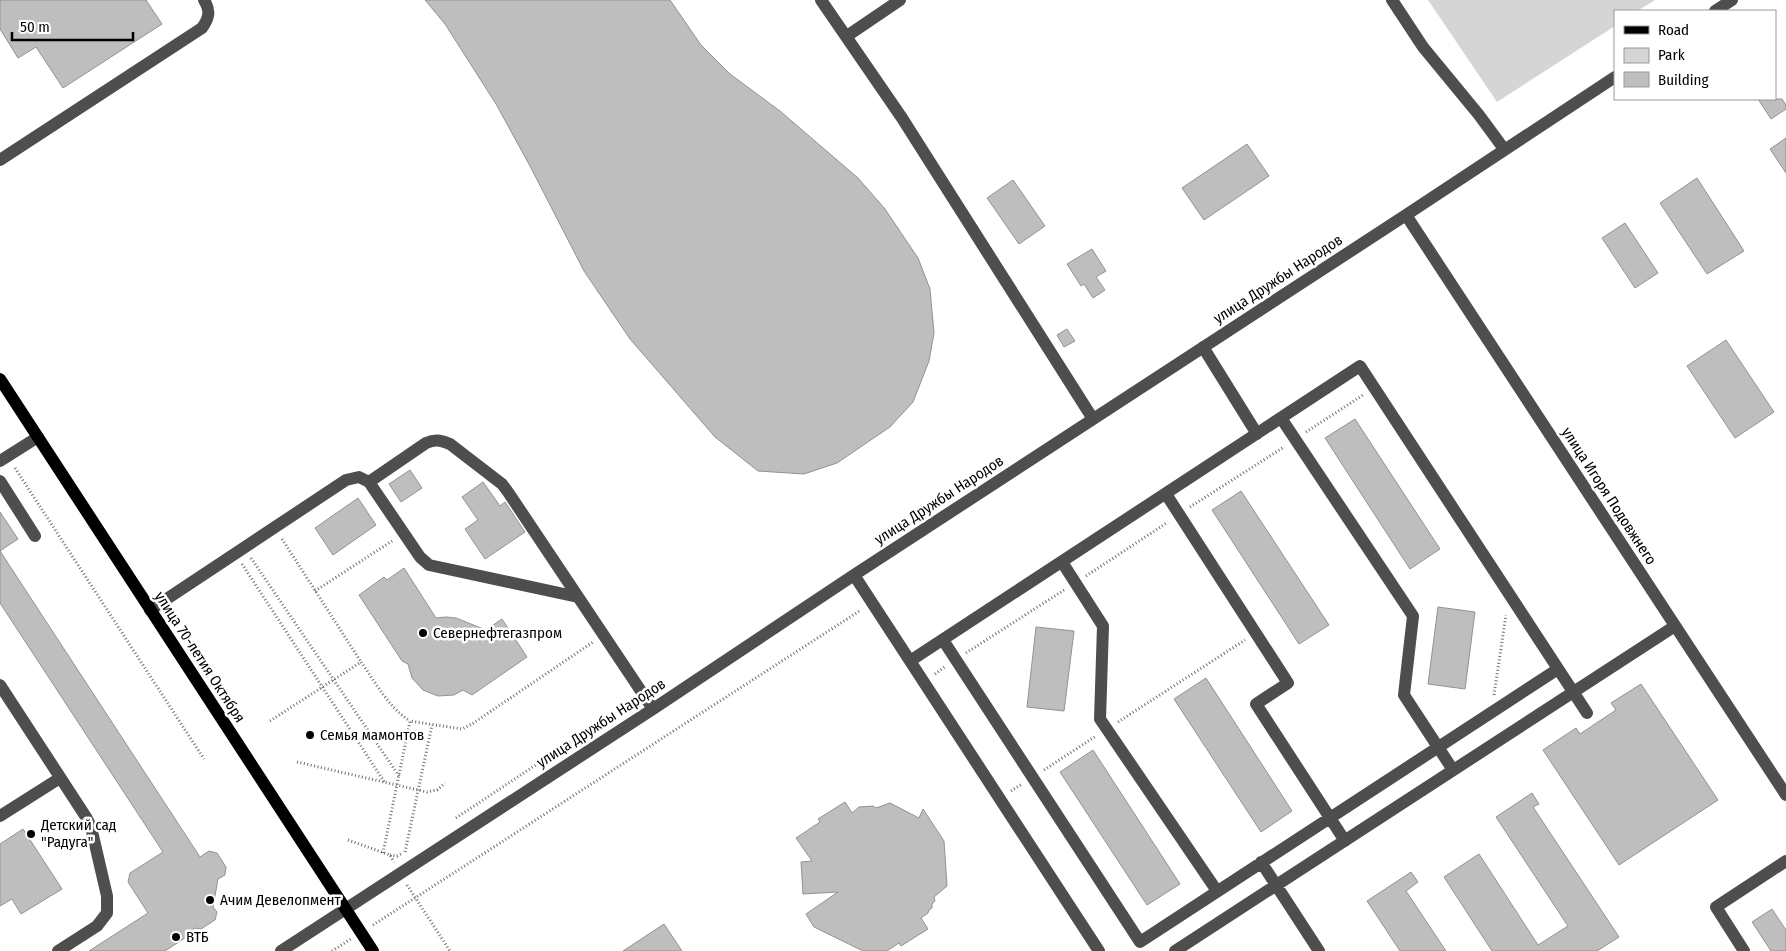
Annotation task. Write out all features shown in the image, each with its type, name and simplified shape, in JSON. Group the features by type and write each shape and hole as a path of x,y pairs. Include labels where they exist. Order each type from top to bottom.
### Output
{"main road":[{"name":"улица 70-летия Октября","path":"0,379 373,951"}],"street":[{"path":"0,160 202,28 207,21 209,13 204,0"},
{"path":"821,0 938,173 1093,419"},
{"path":"847,36 900,0"},
{"path":"1392,0 1423,47 1479,115 1504,149"},
{"path":"1717,10 1732,0"},
{"name":"улица Дружбы Народов","path":"281,951 1614,78"},
{"name":"улица Игоря Подовжнего","path":"1406,215 1786,795"},
{"path":"1203,347 1257,434"},
{"path":"910,661 1360,366 1587,713"},
{"path":"1280,418 1413,616 1404,695 1453,770"},
{"path":"4,458 38,437"},
{"path":"369,482 426,444 433,440 441,440 450,444 502,484 653,709"},
{"path":"150,610 346,480 359,477 369,482 424,562 435,567 578,598"},
{"path":"0,481 35,536"},
{"path":"1166,494 1288,683 1256,704 1345,840"},
{"path":"1062,562 1103,626 1100,719 1216,891"},
{"path":"854,575 1099,951"},
{"path":"1175,951 1675,626"},
{"path":"943,640 1140,942 1558,669"},
{"path":"0,685 86,817 91,828 108,896 108,906 98,926 58,951"},
{"path":"0,816 60,778"},
{"path":"1744,951 1716,907 1786,861"},
{"path":"1261,862 1320,951"}],"path":[{"path":"924,681 1374,388"},
{"path":"4,458 204,759"},
{"path":"274,527 390,705 410,721 462,729 604,635"},
{"path":"315,591 404,533"},
{"path":"240,550 334,680 399,776"},
{"path":"240,550 322,687 385,783"},
{"path":"1491,712 1510,595"},
{"path":"332,951 872,602"},
{"path":"1000,798 1256,633"},
{"path":"270,721 361,662"},
{"path":"452,821 642,694"},
{"path":"383,853 410,721"},
{"path":"390,855 397,856 406,851 432,725"},
{"path":"297,762 427,792 437,790 445,783"}],"green space":[{"path":"1428,0 1655,0 1639,10 1614,10 1614,27 1497,102"}],"building":[{"path":"0,0 146,0 162,24 63,88 36,47 18,58 0,29"},
{"path":"425,0 670,0 701,45 730,74 780,111 858,178 885,209 918,258 930,289 934,333 929,361 913,402 890,427 837,463 804,474 758,471 715,437 630,339 584,271 496,104 445,24"},
{"path":"1782,99 1786,109 1771,119 1759,100"},
{"path":"1786,138 1786,173 1770,149"},
{"path":"1247,144 1269,176 1204,220 1182,188"},
{"path":"1697,178 1744,251 1707,274 1660,203"},
{"path":"1013,180 1045,226 1019,244 987,198"},
{"path":"1625,223 1658,273 1635,288 1602,238"},
{"path":"1092,249 1106,271 1096,277 1105,290 1093,298 1084,284 1081,286 1067,264"},
{"path":"1067,329 1075,341 1064,347 1057,335"},
{"path":"1726,340 1774,412 1735,438 1687,366"},
{"path":"1355,419 1440,549 1410,569 1325,438"},
{"path":"410,470 422,488 401,502 389,484"},
{"path":"483,482 500,506 505,502 525,532 485,559 465,529 478,520 462,497"},
{"path":"1241,491 1329,625 1299,644 1212,510"},
{"path":"358,498 376,525 333,555 315,528"},
{"path":"0,512 18,539 0,551"},
{"path":"0,551 200,857 209,851 217,853 226,867 225,875 218,879 213,907 217,912 215,920 201,929 194,928 191,934 165,951 89,951 148,913 128,882 130,873 163,852 0,603"},
{"name":"Севернефтегазпром","path":"404,568 436,618 456,618 486,630 502,619 527,657 472,695 463,690 454,695 438,696 423,690 412,678 408,664 402,661 359,595 384,577 387,580"},
{"path":"1438,607 1475,612 1465,689 1428,684"},
{"path":"1036,627 1074,631 1064,711 1027,707"},
{"path":"1206,678 1292,811 1261,832 1174,699"},
{"path":"1641,684 1718,800 1619,865 1543,750 1576,728 1580,734 1616,710 1611,703"},
{"path":"1093,750 1180,884 1147,905 1060,772"},
{"path":"1532,793 1539,804 1533,807 1619,937 1597,951 1492,951 1444,877 1479,854 1538,945 1568,926 1496,817"},
{"path":"845,802 852,813 859,807 873,806 876,808 890,803 919,818 923,809 944,841 947,886 934,897 935,901 932,904 932,908 921,918 928,929 901,946 899,943 887,951 863,951 814,927 806,914 838,892 803,894 801,862 812,861 796,838 820,822 818,819"},
{"path":"23,829 62,889 21,914 12,899 0,906 0,844"},
{"path":"1411,872 1418,882 1406,891 1446,951 1400,951 1367,901"},
{"path":"1772,909 1786,930 1786,951 1771,951 1752,922"},
{"path":"664,924 682,951 623,951"}],"place":[{"name":"Севернефтегазпром","path":"423,633"},
{"name":"Семья мамонтов","path":"310,735"},
{"name":"Детский сад \"Радуга\"","path":"31,834"},
{"name":"Ачим Девелопмент","path":"210,900"},
{"name":"ВТБ","path":"176,937"}]}
